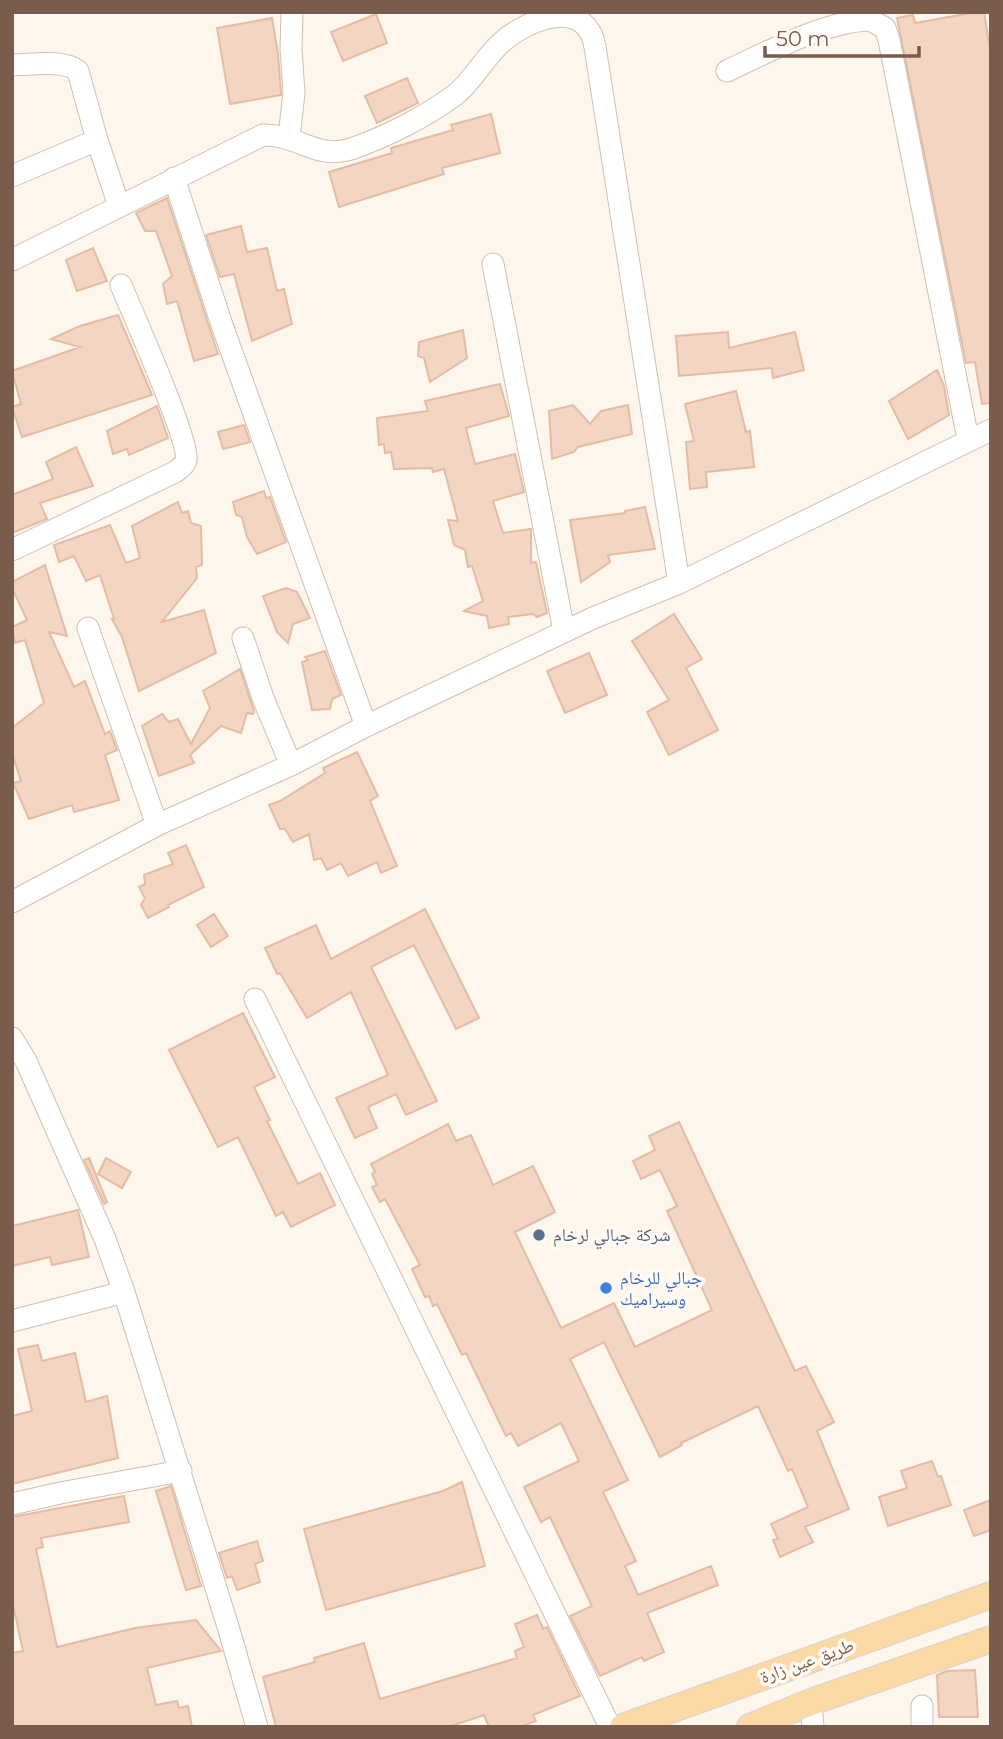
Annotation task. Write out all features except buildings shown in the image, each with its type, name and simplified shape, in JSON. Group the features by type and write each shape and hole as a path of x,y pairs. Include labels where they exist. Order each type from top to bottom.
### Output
{"main road":[{"name":"طريق عين زارة","path":"623,1727 991,1595"},
{"path":"750,1727 812,1715 991,1639"}],"street":[{"path":"289,137 294,93 292,12"},
{"path":"12,260 263,135 289,137 316,150 335,152 384,135 456,94 502,41 525,27 560,15 578,20 590,31 595,47 679,583"},
{"path":"727,71 775,48 835,26 870,20 885,28 932,246 968,439"},
{"path":"12,65 61,65 72,66 78,71 119,206"},
{"path":"12,176 97,139"},
{"path":"174,178 222,325 366,726"},
{"path":"493,264 564,631"},
{"path":"12,550 175,472 186,463 178,425 121,285"},
{"path":"12,902 157,825 291,765 564,631 679,583 991,430"},
{"path":"88,628 157,825"},
{"path":"243,638 263,698 291,765"},
{"path":"256,999 610,1727"},
{"path":"12,1038 26,1061 106,1239 181,1471 257,1727"},
{"path":"12,1321 124,1292"},
{"path":"12,1504 181,1471"}],"place":[{"name":"شركة جبالي لرخام","path":"539,1235"},
{"name":"جبالي للرخام وسيراميك","path":"606,1288"}]}
